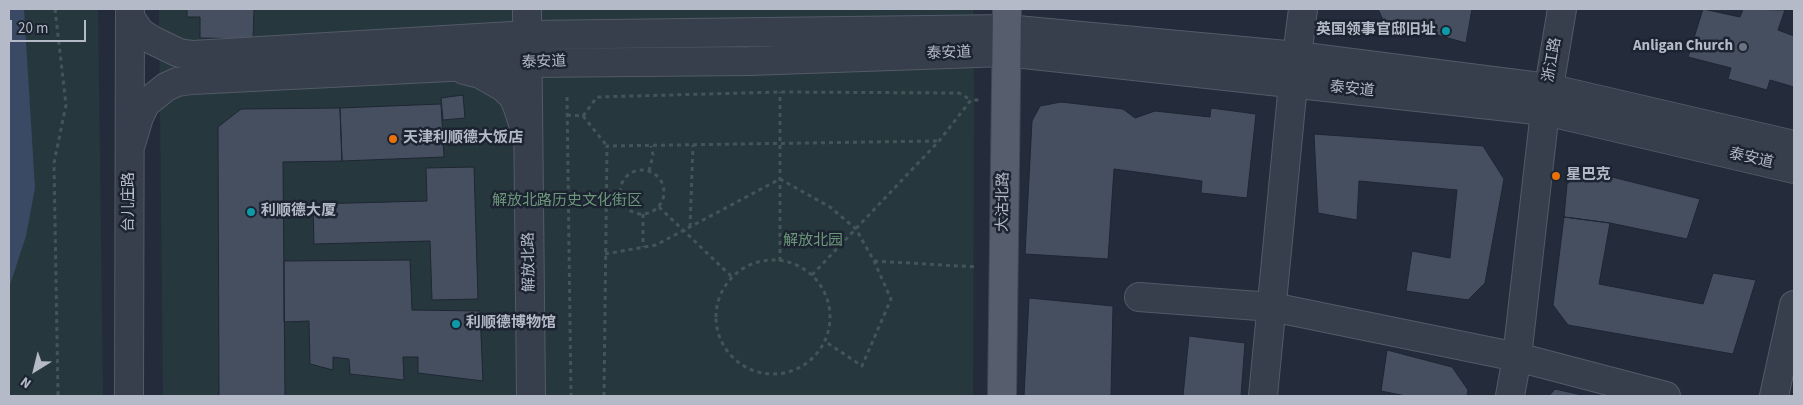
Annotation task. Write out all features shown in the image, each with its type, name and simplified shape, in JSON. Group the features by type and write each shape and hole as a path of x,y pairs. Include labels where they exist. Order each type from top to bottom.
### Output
{"main road":[{"name":"大沽北路","path":"1002,396 1006,30"}],"street":[{"path":"1297,56 1303,9"},
{"name":"浙江路","path":"1510,396 1517,358 1547,100 1562,9"},
{"name":"泰安道","path":"130,13 140,32 152,40 179,53 193,55 527,22 1006,30 1297,56 1794,145"},
{"name":"台儿庄路","path":"129,396 130,13"},
{"name":"解放北路","path":"527,22 531,396"},
{"name":"泰安道","path":"130,144 146,103 166,87 177,82 528,63 749,61 1006,30 1293,84 1547,100 1794,168"},
{"path":"447,68 480,74 503,87 513,96 529,146"},
{"path":"1263,396 1293,84"},
{"path":"1139,297 1272,307 1517,358 1666,396"},
{"path":"1774,396 1794,305"}],"path":[{"path":"55,9 66,105 54,163 58,396"},
{"path":"583,116 597,96 780,92 959,93 971,100 1005,101"},
{"path":"780,92 780,261"},
{"path":"567,97 571,396"},
{"path":"812,275 940,141 971,100"},
{"path":"567,115 583,116 606,146 604,396"},
{"path":"606,146 940,141"},
{"path":"690,227 693,145"},
{"path":"649,171 653,155 651,146"},
{"path":"638,171 649,171 658,176 664,186 664,197 659,207 652,212 643,214 632,212 624,205 620,195 622,184 628,176 638,171"},
{"path":"780,179 830,207 856,229 874,261 891,299 862,366 826,342"},
{"path":"606,254 656,245 780,179"},
{"path":"659,207 732,277"},
{"path":"643,214 643,247"},
{"path":"767,259 791,262 812,275 826,294 828,302 831,318 826,342 812,361 790,373 766,375 744,368 726,351 716,329 716,304 726,283 744,267 767,259"},
{"path":"874,261 980,267"}],"green space":[{"path":"9,9 98,9 103,396 9,396"},
{"name":"解放北路历史文化街区","path":"159,9 973,9 973,396 163,396"}],"water":[{"path":"9,9 24,9 35,188 26,236 9,288"}],"building":[{"path":"187,9 254,9 253,39 200,38 200,17 187,17"},
{"name":"英国领事官邸旧址","path":"1378,9 1472,9 1466,43 1383,20"},
{"name":"Anligan Church","path":"1703,9 1740,17 1743,9 1785,10 1778,30 1794,36 1794,87 1770,80 1767,90 1728,79 1731,68 1688,57"},
{"path":"463,95 465,118 443,120 441,98"},
{"path":"1061,102 1123,109 1135,118 1155,111 1210,117 1211,108 1256,114 1247,198 1201,193 1202,181 1114,169 1108,259 1025,254 1032,121 1040,106"},
{"name":"天津利顺德大饭店","path":"441,104 444,157 342,161 340,108"},
{"name":"利顺德大厦","path":"340,108 342,161 283,162 285,396 219,396 218,127 241,109"},
{"path":"1314,134 1483,146 1504,179 1485,283 1468,300 1406,291 1412,251 1450,258 1457,190 1359,181 1357,220 1318,213"},
{"path":"474,167 478,299 432,300 430,241 314,244 313,204 427,201 426,168"},
{"path":"1584,170 1700,199 1687,239 1610,223 1564,217 1567,184"},
{"path":"1564,217 1610,223 1599,284 1703,304 1713,273 1756,280 1733,354 1568,325 1553,305"},
{"path":"410,260 412,310 480,311 483,381 418,373 418,357 403,357 404,380 350,374 349,359 333,357 333,370 310,364 309,321 284,322 284,261"},
{"path":"1029,298 1113,306 1111,396 1024,396"},
{"path":"1189,336 1245,343 1241,396 1183,396"},
{"path":"1387,350 1452,367 1468,390 1467,396 1406,396 1381,391"},
{"path":"1555,389 1586,396 1549,396"}],"place":[{"name":"英国领事官邸旧址","path":"1446,31"},
{"name":"Anligan Church","path":"1743,47"},
{"name":"天津利顺德大饭店","path":"393,139"},
{"name":"星巴克","path":"1556,176"},
{"name":"利顺德大厦","path":"251,212"},
{"name":"利顺德博物馆","path":"456,324"}],"park label":[{"name":"解放北园","path":"813,242"}]}
